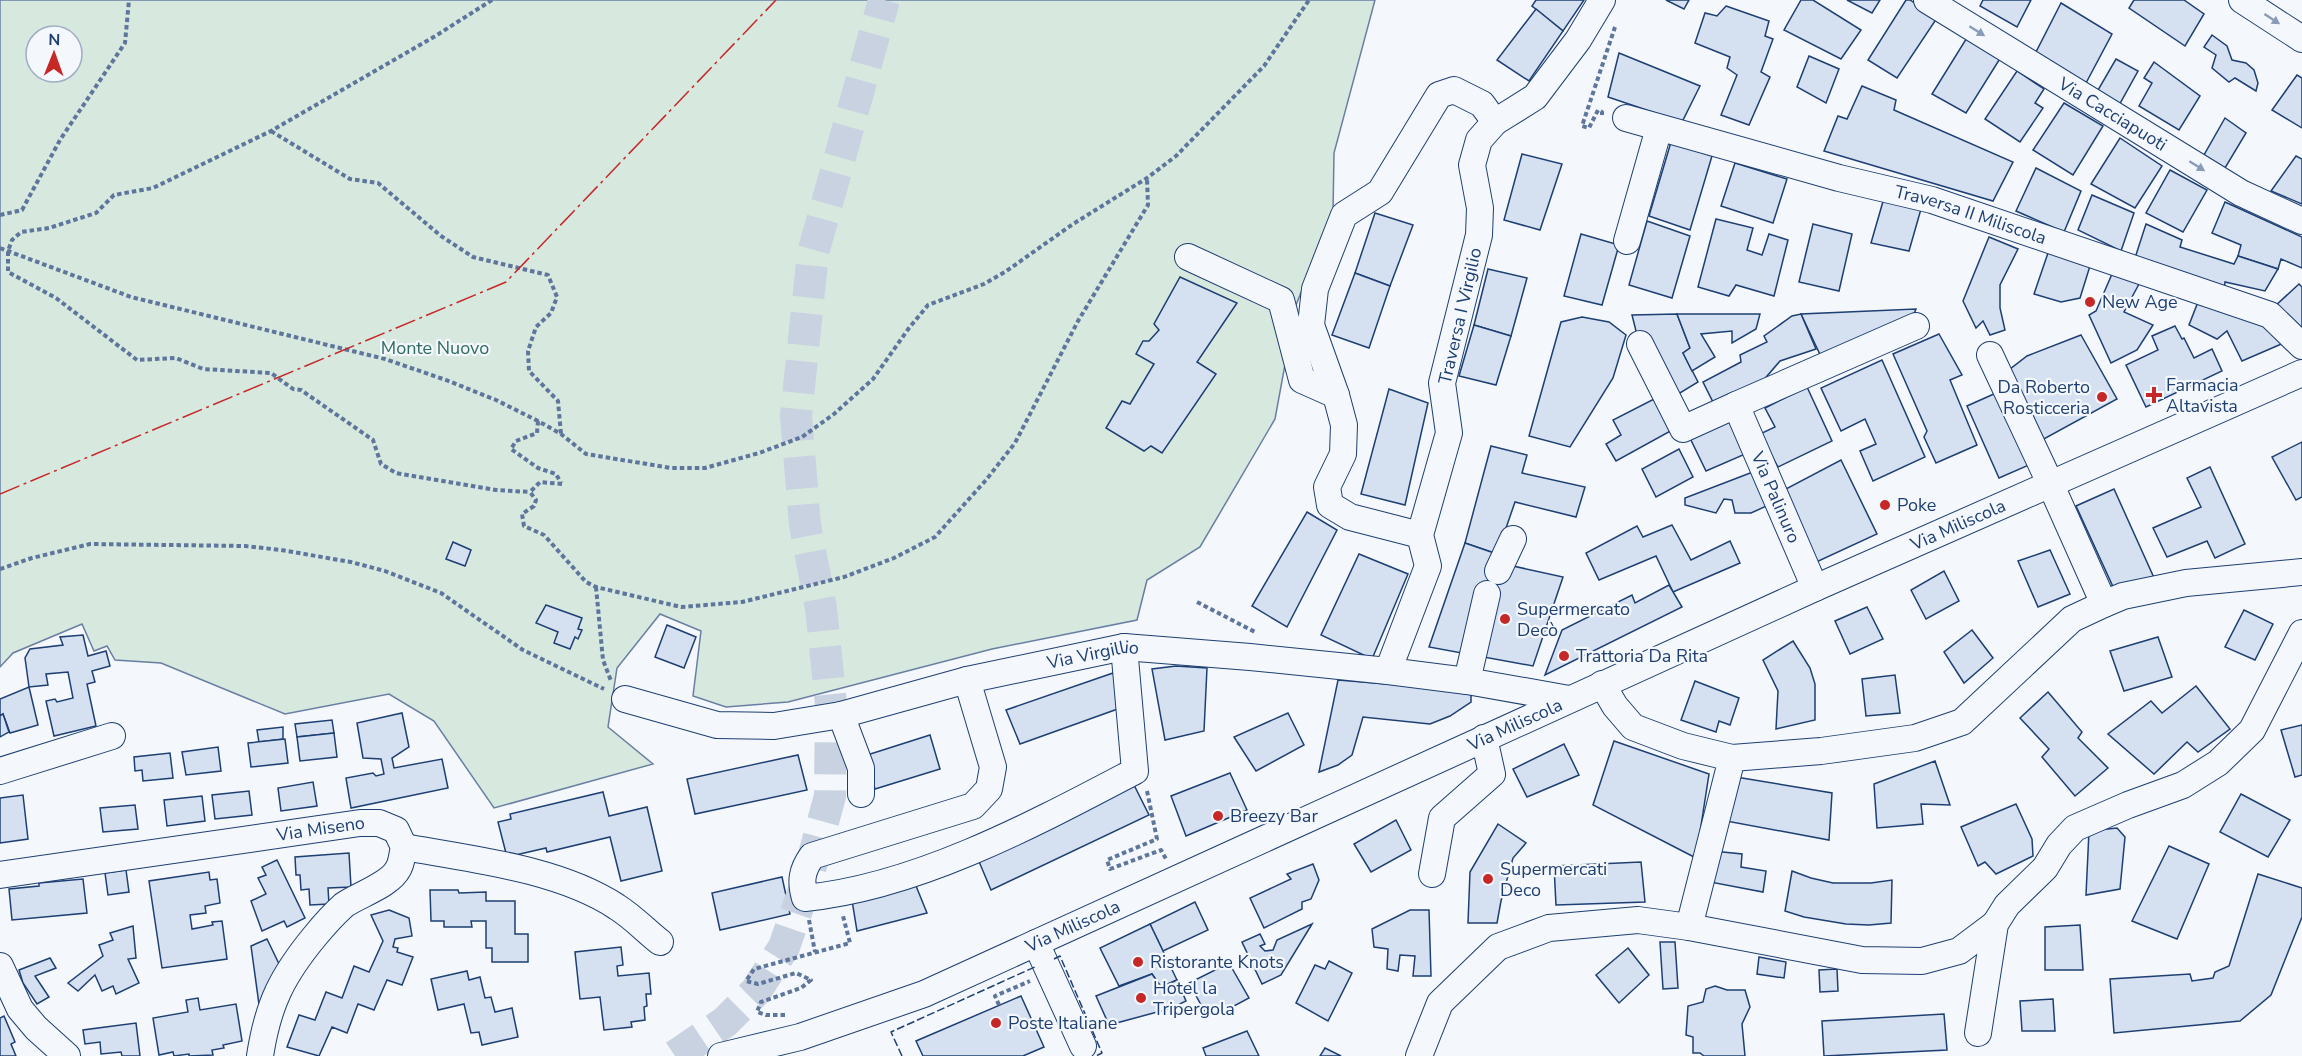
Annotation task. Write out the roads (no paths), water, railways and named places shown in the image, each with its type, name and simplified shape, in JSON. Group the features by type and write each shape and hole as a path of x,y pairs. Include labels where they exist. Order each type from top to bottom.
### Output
{"street":[{"name":"Traversa I Virgilio","path":"1420,535 1449,433 1442,383 1479,235 1480,208 1472,165 1479,140 1495,122 1535,98 1578,40 1602,0"},
{"name":"Via Cacciapuoti","path":"1927,0 2241,193 2302,221"},
{"path":"2242,0 2302,39"},
{"path":"1388,671 1428,566 1420,535 1350,517 1330,505 1327,487 1343,454 1344,425 1336,395 1311,325 1315,289 1344,215 1380,192 1439,95 1454,90 1482,104 1495,122"},
{"name":"Traversa II Miliscola","path":"1626,118 1839,178 1932,200 2270,315 2302,346"},
{"path":"1627,241 1659,128"},
{"path":"1188,257 1281,300 1302,380 1336,395"},
{"path":"1640,344 1683,429 1916,326"},
{"path":"1990,355 2104,604"},
{"name":"Via Miliscola","path":"721,1056 791,1044 924,993 1815,588 2302,373"},
{"name":"Via Palinuro","path":"1736,405 1815,588"},
{"path":"1467,681 1492,582 1513,539"},
{"path":"1602,684 1614,706 1633,727 1683,746 1732,758 1821,751 1915,738 1962,722 2072,619 2104,604 2123,596 2186,583 2302,572"},
{"path":"1419,1056 1440,1003 1498,947 1549,928 1638,920 1689,927 1862,960 1922,961 1959,951 1995,924 2007,905 2044,868 2059,845 2075,828 2183,785 2218,763 2252,730 2302,633"},
{"path":"967,680 993,767 989,789 973,806 812,856 804,867 801,885 805,898 838,895 923,869 981,847 1052,814 1135,771 1124,647"},
{"name":"Via Virgillio","path":"621,697 717,725 774,726 841,715 967,680 1124,647 1388,671 1467,681 1569,699"},
{"path":"841,715 861,768 861,794"},
{"path":"0,771 112,736"},
{"path":"1432,874 1442,818 1492,774 1484,738"},
{"path":"1689,927 1732,758"},
{"name":"Via Miseno","path":"0,874 360,823 379,823 396,830 404,847"},
{"path":"260,1056 263,1036 275,995 292,963 344,905 382,883 398,870 404,847 550,877 617,906 660,942"},
{"path":"1978,1033 1995,924"},
{"path":"1036,942 1083,1046"},
{"path":"0,966 20,1009 36,1028 67,1056"}],"tunnel":[{"path":"675,1056 725,1022 756,991 784,947 806,884 830,796 831,704 821,608 805,525 796,416 813,253 884,0"}],"place":[{"name":"New Age","path":"2090,302"},
{"name":"Farmacia Altavista","path":"2154,395"},
{"name":"Da Roberto Rosticceria","path":"2102,397"},
{"name":"Poke","path":"1885,505"},
{"name":"Supermercato Decò","path":"1505,619"},
{"name":"Trattoria Da Rita","path":"1564,656"},
{"name":"Breezy Bar","path":"1218,816"},
{"name":"Supermercati Deco","path":"1488,879"},
{"name":"Ristorante Knots","path":"1138,962"},
{"name":"Hotel la Tripergola","path":"1141,998"},
{"name":"Poste Italiane","path":"996,1023"}],"park label":[{"name":"Monte Nuovo","path":"435,348"}]}
